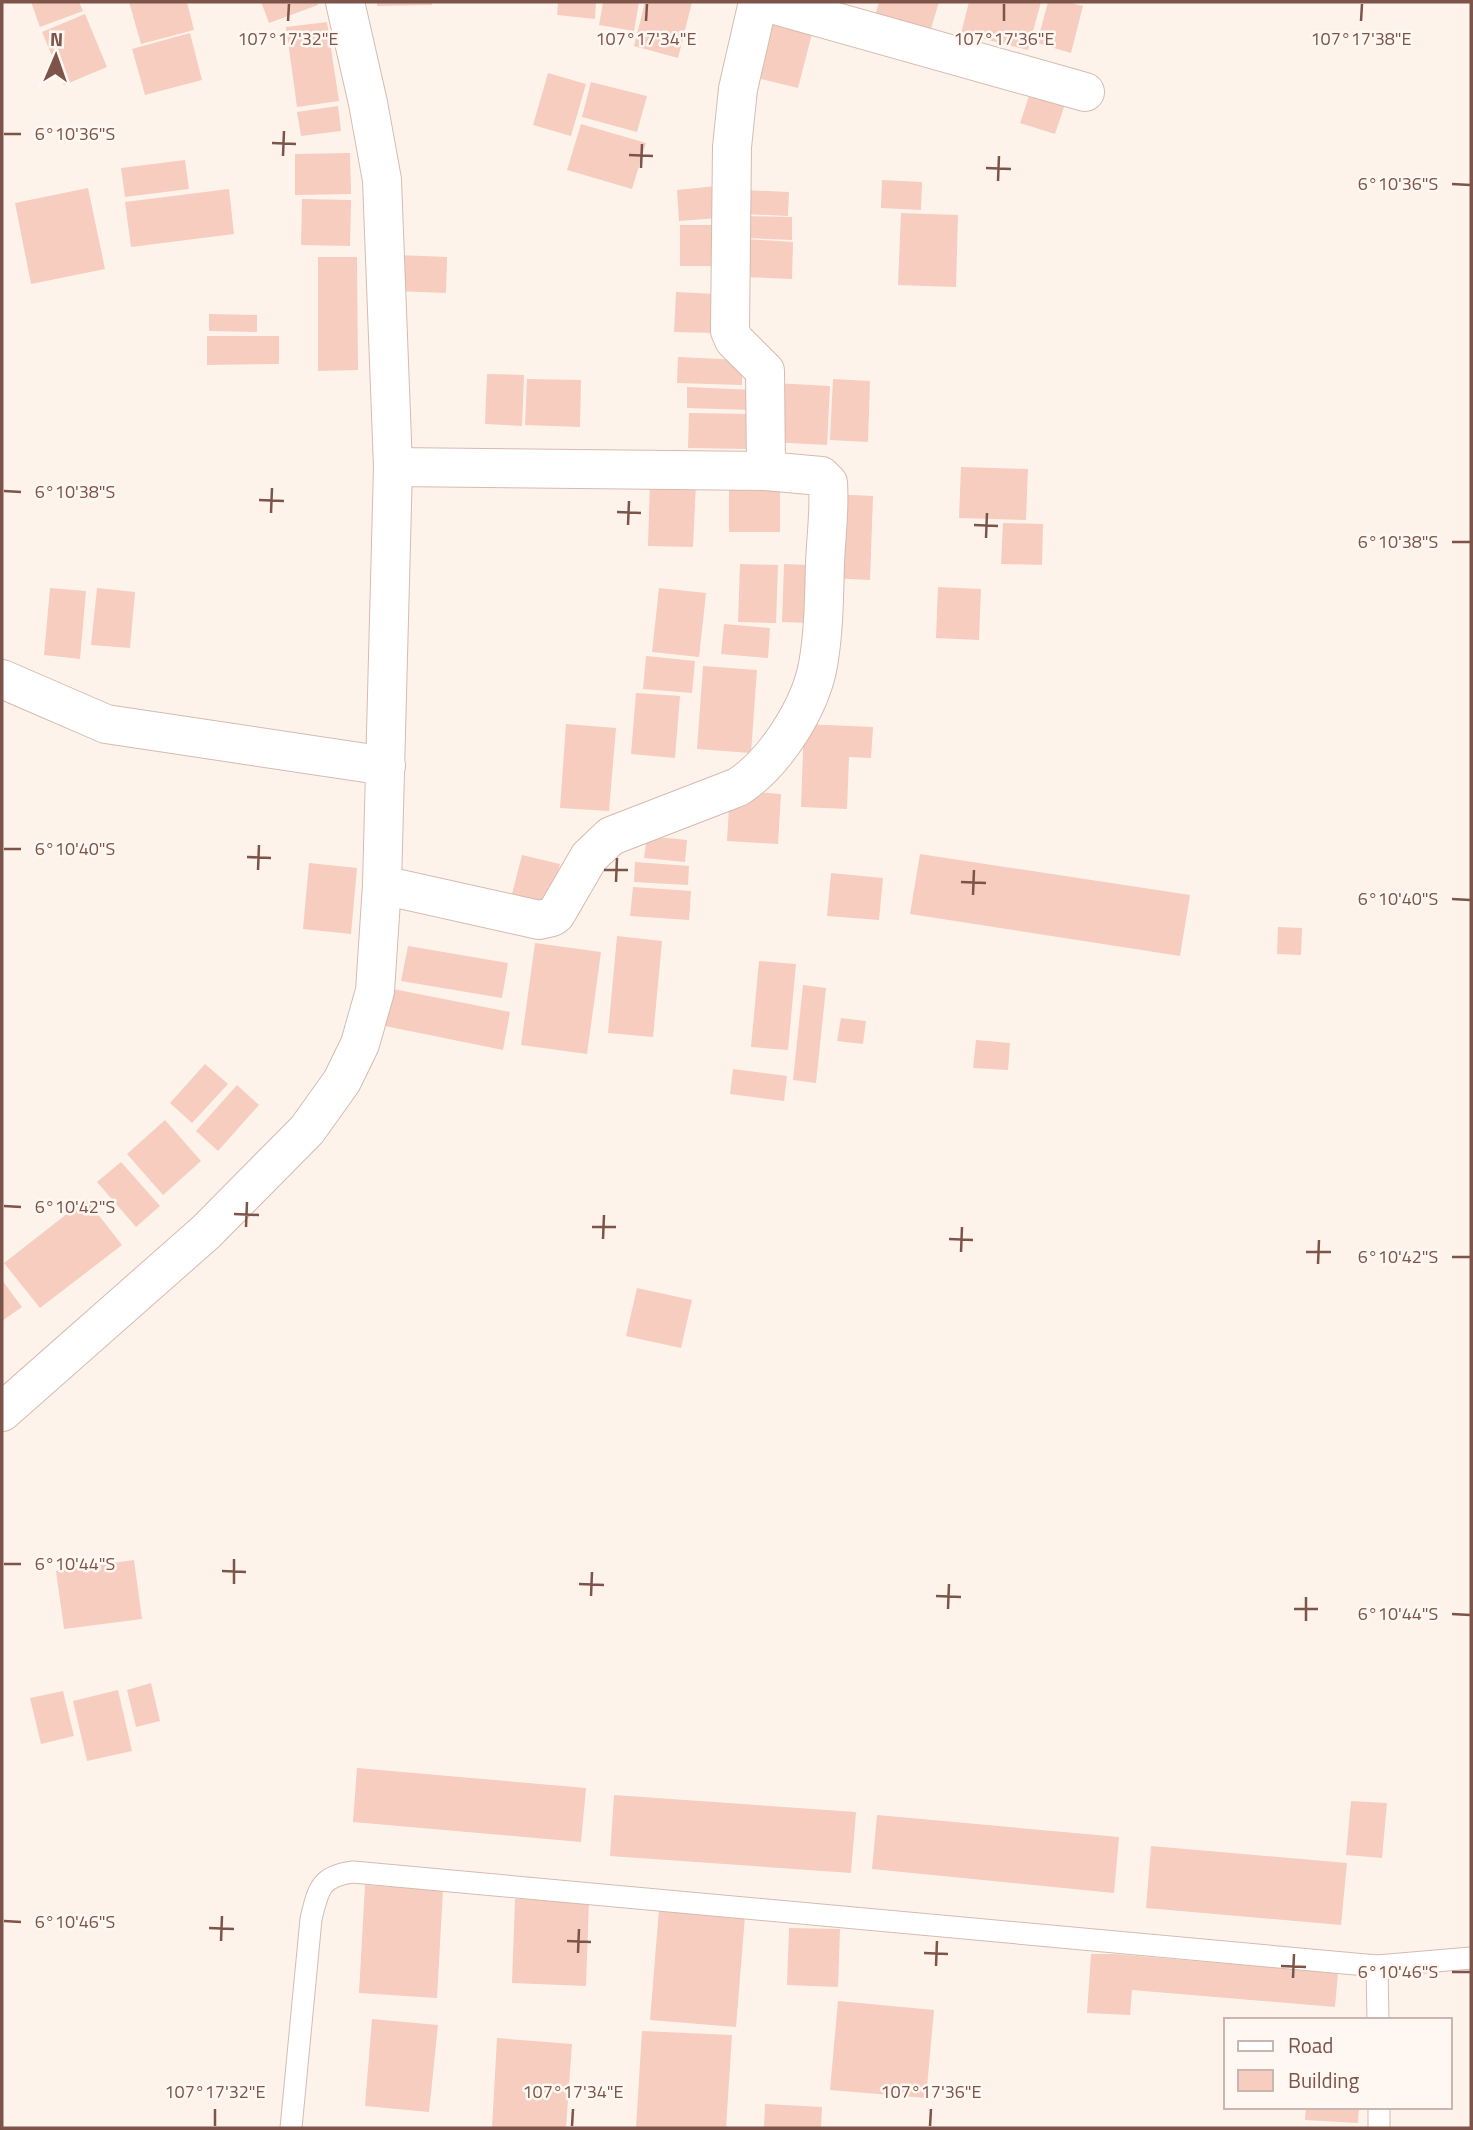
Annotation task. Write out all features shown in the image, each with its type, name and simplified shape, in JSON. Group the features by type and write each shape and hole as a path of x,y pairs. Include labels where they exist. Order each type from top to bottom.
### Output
{"street":[{"path":"2,1412 206,1232 307,1130 342,1081 360,1044 374,991 382,885 393,467 382,180 345,2"},
{"path":"758,2 738,89 732,147 730,331 734,340 765,371 766,471"},
{"path":"765,2 1085,92"},
{"path":"382,885 539,919 552,917 589,857 611,836 738,787 754,776 774,755 798,715 817,668 821,642 829,488 827,480 821,476 766,471 393,467"},
{"path":"2,679 106,724 386,766"}],"lane":[{"path":"291,2128 311,1919 317,1894 326,1880 337,1874 354,1872 1377,1966 1471,1958"},
{"path":"1377,1966 1378,2018"},
{"path":"1379,2109 1379,2128"}],"building":[{"path":"31,2 79,2 83,11 40,27"},
{"path":"129,2 187,2 194,30 141,44"},
{"path":"261,2 317,2 318,5 269,23"},
{"path":"377,2 432,2 432,5 377,6"},
{"path":"558,2 596,2 595,19 557,15"},
{"path":"603,2 639,2 634,31 599,25"},
{"path":"645,2 692,2 678,58 634,46"},
{"path":"879,2 939,2 929,35 874,19"},
{"path":"969,2 1041,2 1028,50 961,33"},
{"path":"1048,2 1067,2 1083,6 1071,53 1037,43"},
{"path":"85,14 107,67 64,85 42,32"},
{"path":"772,20 813,30 798,88 757,78"},
{"path":"327,22 339,101 297,107 286,27"},
{"path":"190,33 202,80 145,95 132,49"},
{"path":"548,73 586,84 571,136 533,125"},
{"path":"1034,81 1069,92 1055,134 1020,123"},
{"path":"591,82 647,96 637,132 582,117"},
{"path":"338,106 341,131 301,136 297,112"},
{"path":"581,124 646,143 632,189 567,170"},
{"path":"350,153 351,194 295,195 295,154"},
{"path":"185,160 189,189 125,197 121,168"},
{"path":"882,180 922,182 921,210 881,208"},
{"path":"716,186 719,218 679,221 677,190"},
{"path":"88,188 105,269 31,284 15,203"},
{"path":"229,189 234,234 131,247 125,202"},
{"path":"743,190 789,192 788,216 742,214"},
{"path":"302,199 351,200 350,246 301,245"},
{"path":"901,213 958,215 956,287 898,285"},
{"path":"747,216 792,217 792,240 746,238"},
{"path":"680,225 721,225 721,266 680,266"},
{"path":"745,239 793,242 792,279 743,277"},
{"path":"398,255 447,257 446,293 396,291"},
{"path":"318,257 357,257 358,370 318,371"},
{"path":"676,292 716,294 715,333 674,332"},
{"path":"209,314 257,315 257,332 209,331"},
{"path":"207,336 279,336 279,364 207,365"},
{"path":"678,357 742,360 742,385 677,383"},
{"path":"487,374 524,375 522,426 485,424"},
{"path":"527,379 581,380 580,427 525,425"},
{"path":"833,379 870,381 868,442 830,440"},
{"path":"774,383 830,386 827,445 771,442"},
{"path":"687,387 753,390 752,410 687,408"},
{"path":"689,413 754,414 754,449 688,448"},
{"path":"961,467 1028,469 1026,520 959,518"},
{"path":"650,481 696,482 693,547 648,546"},
{"path":"729,487 780,487 780,532 729,532"},
{"path":"834,494 873,496 870,580 831,578"},
{"path":"1003,523 1043,524 1042,565 1001,564"},
{"path":"740,564 778,565 776,623 738,622"},
{"path":"784,564 811,565 809,623 782,622"},
{"path":"938,587 981,589 979,640 936,638"},
{"path":"50,588 86,591 80,659 44,655"},
{"path":"97,588 135,592 130,648 91,645"},
{"path":"659,588 706,593 699,657 652,652"},
{"path":"724,624 770,628 768,658 721,654"},
{"path":"646,656 695,661 692,693 643,689"},
{"path":"703,666 757,670 751,753 697,749"},
{"path":"636,693 680,696 675,758 631,754"},
{"path":"566,724 616,728 609,811 560,808"},
{"path":"804,724 873,727 871,758 849,757 847,809 801,807"},
{"path":"730,790 781,794 778,844 727,841"},
{"path":"647,836 687,840 685,862 644,858"},
{"path":"920,854 1190,895 1180,956 910,914"},
{"path":"522,855 560,864 549,907 511,898"},
{"path":"635,862 689,866 688,885 634,882"},
{"path":"309,863 357,868 351,934 303,929"},
{"path":"831,873 883,878 879,920 827,916"},
{"path":"633,887 691,891 689,920 630,916"},
{"path":"1278,927 1302,928 1301,955 1277,954"},
{"path":"617,936 662,941 653,1037 608,1033"},
{"path":"535,943 601,952 587,1054 521,1045"},
{"path":"408,946 508,963 502,998 401,981"},
{"path":"759,961 796,964 788,1050 751,1047"},
{"path":"803,985 826,988 816,1083 793,1080"},
{"path":"388,988 510,1012 503,1050 380,1025"},
{"path":"841,1018 866,1021 863,1044 837,1041"},
{"path":"976,1040 1010,1043 1008,1070 973,1068"},
{"path":"205,1064 228,1084 192,1123 170,1103"},
{"path":"733,1069 787,1076 784,1101 730,1094"},
{"path":"237,1085 259,1105 218,1151 196,1131"},
{"path":"165,1120 201,1161 163,1195 127,1154"},
{"path":"121,1162 160,1206 136,1227 97,1182"},
{"path":"86,1199 122,1245 40,1308 4,1263"},
{"path":"2,1280 22,1307 2,1321"},
{"path":"637,1288 692,1300 681,1348 626,1336"},
{"path":"134,1560 142,1619 64,1629 56,1571"},
{"path":"151,1683 160,1721 136,1727 127,1690"},
{"path":"118,1690 132,1751 87,1761 73,1701"},
{"path":"63,1691 74,1736 41,1744 30,1698"},
{"path":"357,1768 586,1788 581,1842 353,1822"},
{"path":"614,1795 856,1812 851,1873 610,1856"},
{"path":"1351,1801 1387,1803 1382,1858 1346,1855"},
{"path":"877,1815 1119,1837 1114,1893 872,1869"},
{"path":"1151,1846 1347,1863 1341,1925 1146,1908"},
{"path":"365,1885 443,1890 437,1998 359,1993"},
{"path":"515,1899 589,1901 586,1986 512,1983"},
{"path":"659,1909 745,1916 736,2027 650,2020"},
{"path":"789,1928 840,1929 838,1987 787,1985"},
{"path":"1091,1954 1338,1973 1335,2007 1132,1990 1130,2015 1087,2013"},
{"path":"838,2001 934,2010 926,2098 830,2090"},
{"path":"372,2019 438,2025 429,2112 365,2106"},
{"path":"642,2031 732,2035 726,2128 636,2128"},
{"path":"497,2038 572,2044 566,2128 492,2128"},
{"path":"765,2104 822,2107 821,2128 764,2128"},
{"path":"1306,2109 1359,2109 1358,2123 1305,2120"}]}
